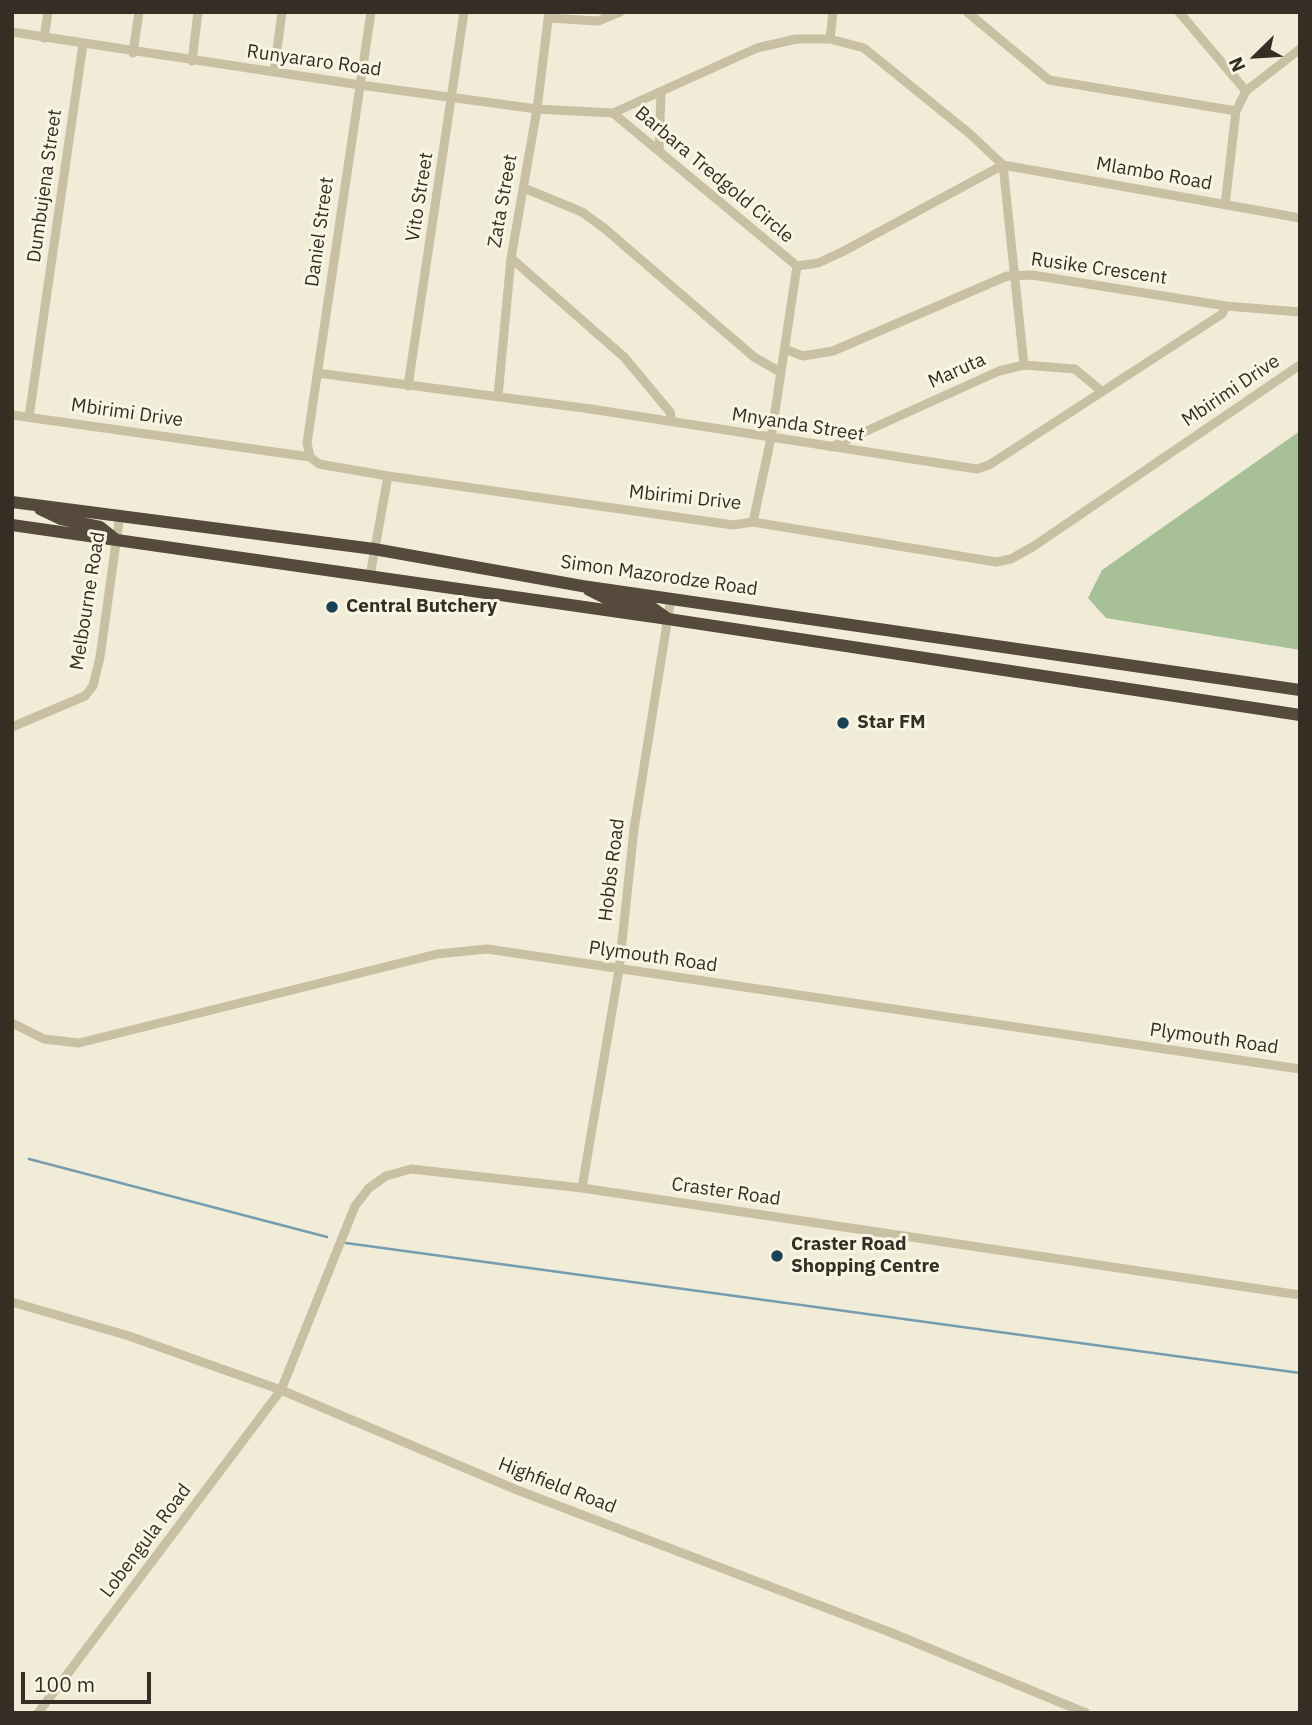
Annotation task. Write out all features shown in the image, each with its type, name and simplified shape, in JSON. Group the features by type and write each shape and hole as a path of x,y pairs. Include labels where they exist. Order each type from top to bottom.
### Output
{"highway":[{"name":"Simon Mazorodze Road","path":"12,502 374,549 582,586 1300,690"},
{"path":"34,505 61,519 100,527 115,539"},
{"path":"12,525 668,619 1300,715"},
{"path":"582,586 611,601 651,607 668,619"}],"street":[{"path":"44,38 48,12"},
{"path":"133,53 139,12"},
{"path":"192,61 198,12"},
{"path":"274,72 282,12"},
{"name":"Daniel Street","path":"310,457 307,443 371,12"},
{"name":"Vito Street","path":"408,386 464,12"},
{"path":"549,15 598,21 620,12"},
{"path":"830,40 834,12"},
{"path":"967,12 1049,80 1236,111"},
{"path":"1179,12 1246,91"},
{"name":"Zata Street","path":"498,396 510,258 537,109 549,15"},
{"name":"Runyararo Road","path":"12,33 133,53 537,109 612,113"},
{"name":"Barbara Tredgold Circle","path":"796,39 830,40 864,48 970,134 1003,165 842,252 818,263 797,266 659,149 612,113 757,48 796,39"},
{"name":"Dumbujena Street","path":"29,417 83,44"},
{"path":"1225,205 1236,111 1246,91 1300,49"},
{"path":"659,149 661,93"},
{"path":"1003,165 1024,365"},
{"name":"Mlambo Road","path":"1003,165 1300,218"},
{"path":"524,188 582,212 754,357 780,372"},
{"path":"510,258 624,357 670,411 672,422"},
{"path":"753,522 771,438 797,266"},
{"name":"Rusike Crescent","path":"784,349 803,356 833,351 987,283 1014,276 1032,275 1226,306 1300,312"},
{"name":"Mnyanda Street","path":"317,373 498,396 977,469 989,465 1100,390 1222,314 1226,306"},
{"name":"Maruta","path":"830,448 999,371 1024,365 1075,369 1100,390"},
{"name":"Mbirimi Drive","path":"12,415 310,457 319,464 388,476 733,525 753,522 996,562 1011,559 1300,365"},
{"path":"370,576 388,476"},
{"name":"Melbourne Road","path":"12,727 85,696 93,685 100,656 120,514"},
{"name":"Hobbs Road","path":"582,1188 619,970 634,828 671,598"},
{"name":"Plymouth Road","path":"12,1023 44,1039 79,1043 467,949 1300,1069"},
{"name":"Craster Road","path":"281,1390 355,1206 369,1188 386,1176 411,1169 582,1188 1300,1295"},
{"name":"Highfield Road","path":"12,1302 129,1336 281,1390 517,1490 892,1633 1086,1713"},
{"name":"Lobengula Road","path":"38,1713 281,1390"}],"green space":[{"path":"1300,431 1300,650 1106,618 1088,598 1102,570"}],"waterway":[{"path":"29,1159 327,1237"},
{"path":"346,1243 1300,1373"}],"place":[{"name":"Central Butchery","path":"332,607"},
{"name":"Star FM","path":"843,723"},
{"name":"Craster Road Shopping Centre","path":"777,1256"}]}
